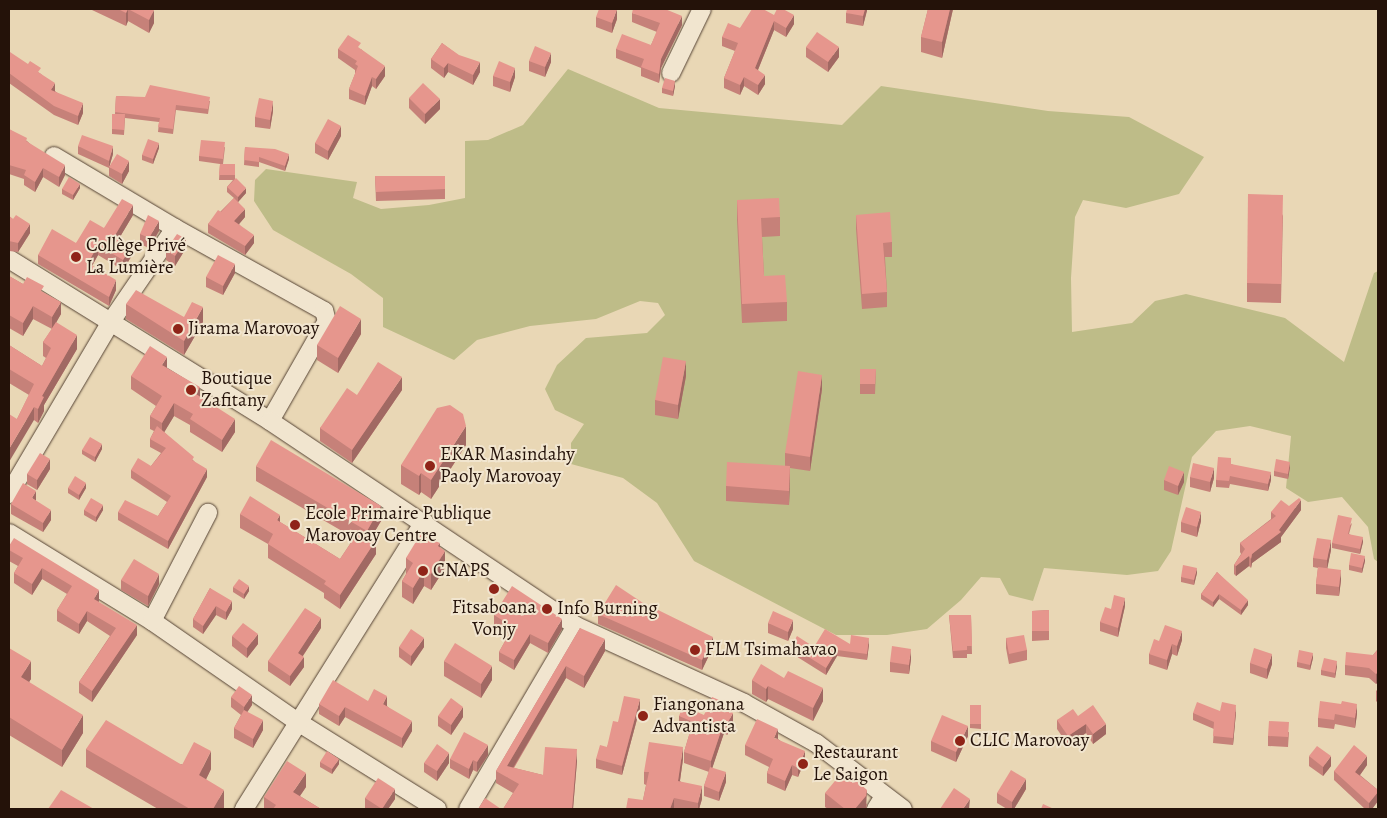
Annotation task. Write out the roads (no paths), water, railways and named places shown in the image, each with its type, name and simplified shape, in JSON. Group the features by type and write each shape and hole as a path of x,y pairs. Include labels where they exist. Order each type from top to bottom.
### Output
{"street":[{"path":"671,73 702,9"},
{"path":"54,156 175,228 324,311 327,321 270,421"},
{"path":"9,494 110,323 175,228"},
{"path":"9,260 270,421 424,522 576,626 744,704 816,743 880,803 903,809"},
{"path":"152,621 208,513"},
{"path":"244,809 424,522"},
{"path":"9,533 152,621 298,722 436,809"},
{"path":"468,809 576,626"}],"place":[{"name":"Collège Privé La Lumière","path":"76,257"},
{"name":"Jirama Marovoay","path":"178,329"},
{"name":"Boutique Zafitany","path":"191,390"},
{"name":"EKAR Masindahy Paoly Marovoay","path":"430,466"},
{"name":"Ecole Primaire Publique Marovoay Centre","path":"295,525"},
{"name":"CNAPS","path":"423,571"},
{"name":"Fitsaboana Vonjy","path":"494,589"},
{"name":"Info Burning","path":"547,609"},
{"name":"FLM Tsimahavao","path":"695,650"},
{"name":"Fiangonana Advantista","path":"643,716"},
{"name":"CLIC Marovoay","path":"960,741"},
{"name":"Restaurant Le Saigon","path":"803,764"}]}
